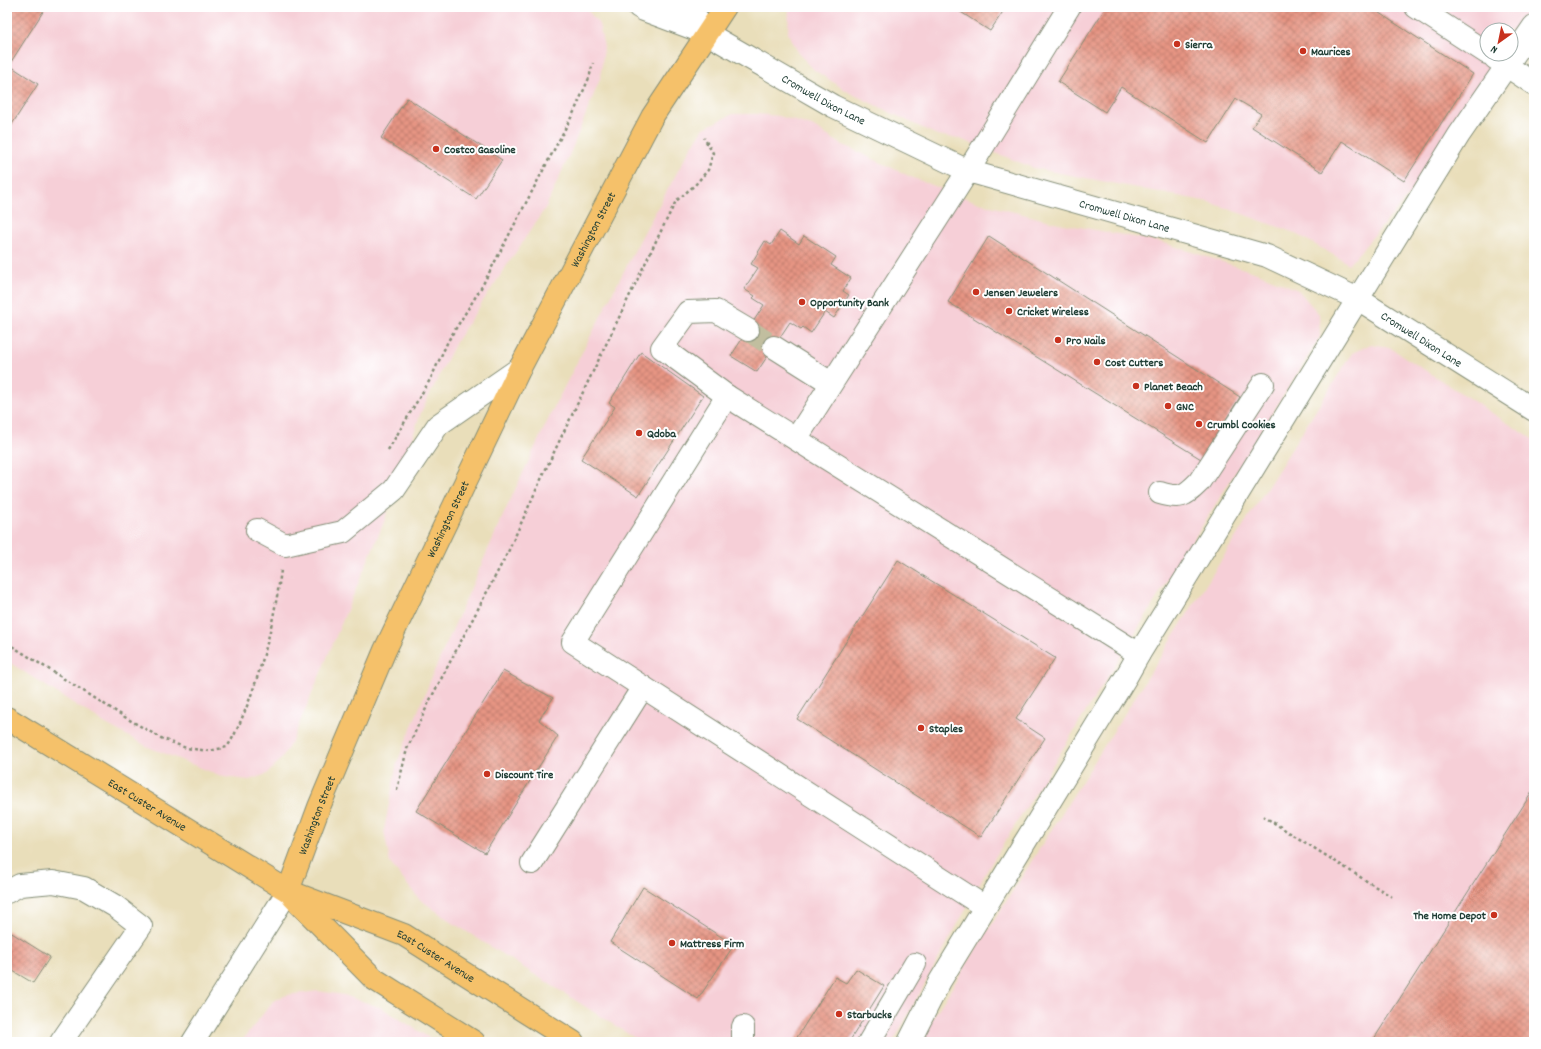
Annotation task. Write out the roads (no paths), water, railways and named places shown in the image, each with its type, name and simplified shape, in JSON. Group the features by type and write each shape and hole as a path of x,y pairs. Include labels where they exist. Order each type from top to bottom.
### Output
{"main road":[{"name":"Washington Street","path":"288,892 319,807 385,650 520,368 652,117 725,7"},
{"name":"East Custer Avenue","path":"7,718 288,892 404,935 573,1042"},
{"name":"East Custer Avenue","path":"288,892 374,979 474,1042"}],"street":[{"name":"Cromwell Dixon Lane","path":"639,7 708,34 833,106 968,171 1267,256 1358,298 1534,410"},
{"name":"Cromwell Dixon Lane","path":"689,7 708,34"},
{"path":"796,439 968,171 1069,7"},
{"path":"1416,7 1479,48"},
{"path":"909,1042 940,981 1139,654 1459,135 1534,26"},
{"path":"1501,62 1534,84"},
{"path":"748,330 716,311 688,312 662,348 727,396 1139,654"},
{"path":"774,347 831,383"},
{"path":"257,530 285,545 343,532 394,490 438,426 520,368"},
{"path":"1160,494 1173,497 1188,493 1199,482 1263,384"},
{"path":"727,396 573,642 985,907"},
{"path":"532,863 643,687"},
{"path":"7,892 20,885 53,882 84,888 115,906 141,926 61,1042"},
{"name":"Washington Street","path":"192,1042 288,892"},
{"path":"869,1042 915,964"}],"tunnel":[{"path":"748,330 774,347"}],"place":[{"name":"Sierra","path":"1177,44"},
{"name":"Maurices","path":"1303,51"},
{"name":"Costco Gasoline","path":"436,149"},
{"name":"Jensen Jewelers","path":"976,292"},
{"name":"Opportunity Bank","path":"802,302"},
{"name":"Cricket Wireless","path":"1009,311"},
{"name":"Pro Nails","path":"1058,340"},
{"name":"Cost Cutters","path":"1097,362"},
{"name":"Planet Beach","path":"1136,386"},
{"name":"GNC","path":"1168,406"},
{"name":"Crumbl Cookies","path":"1199,424"},
{"name":"Qdoba","path":"639,433"},
{"name":"Staples","path":"921,728"},
{"name":"Discount Tire","path":"487,774"},
{"name":"The Home Depot","path":"1494,915"},
{"name":"Mattress Firm","path":"672,943"},
{"name":"Starbucks","path":"839,1014"}]}
